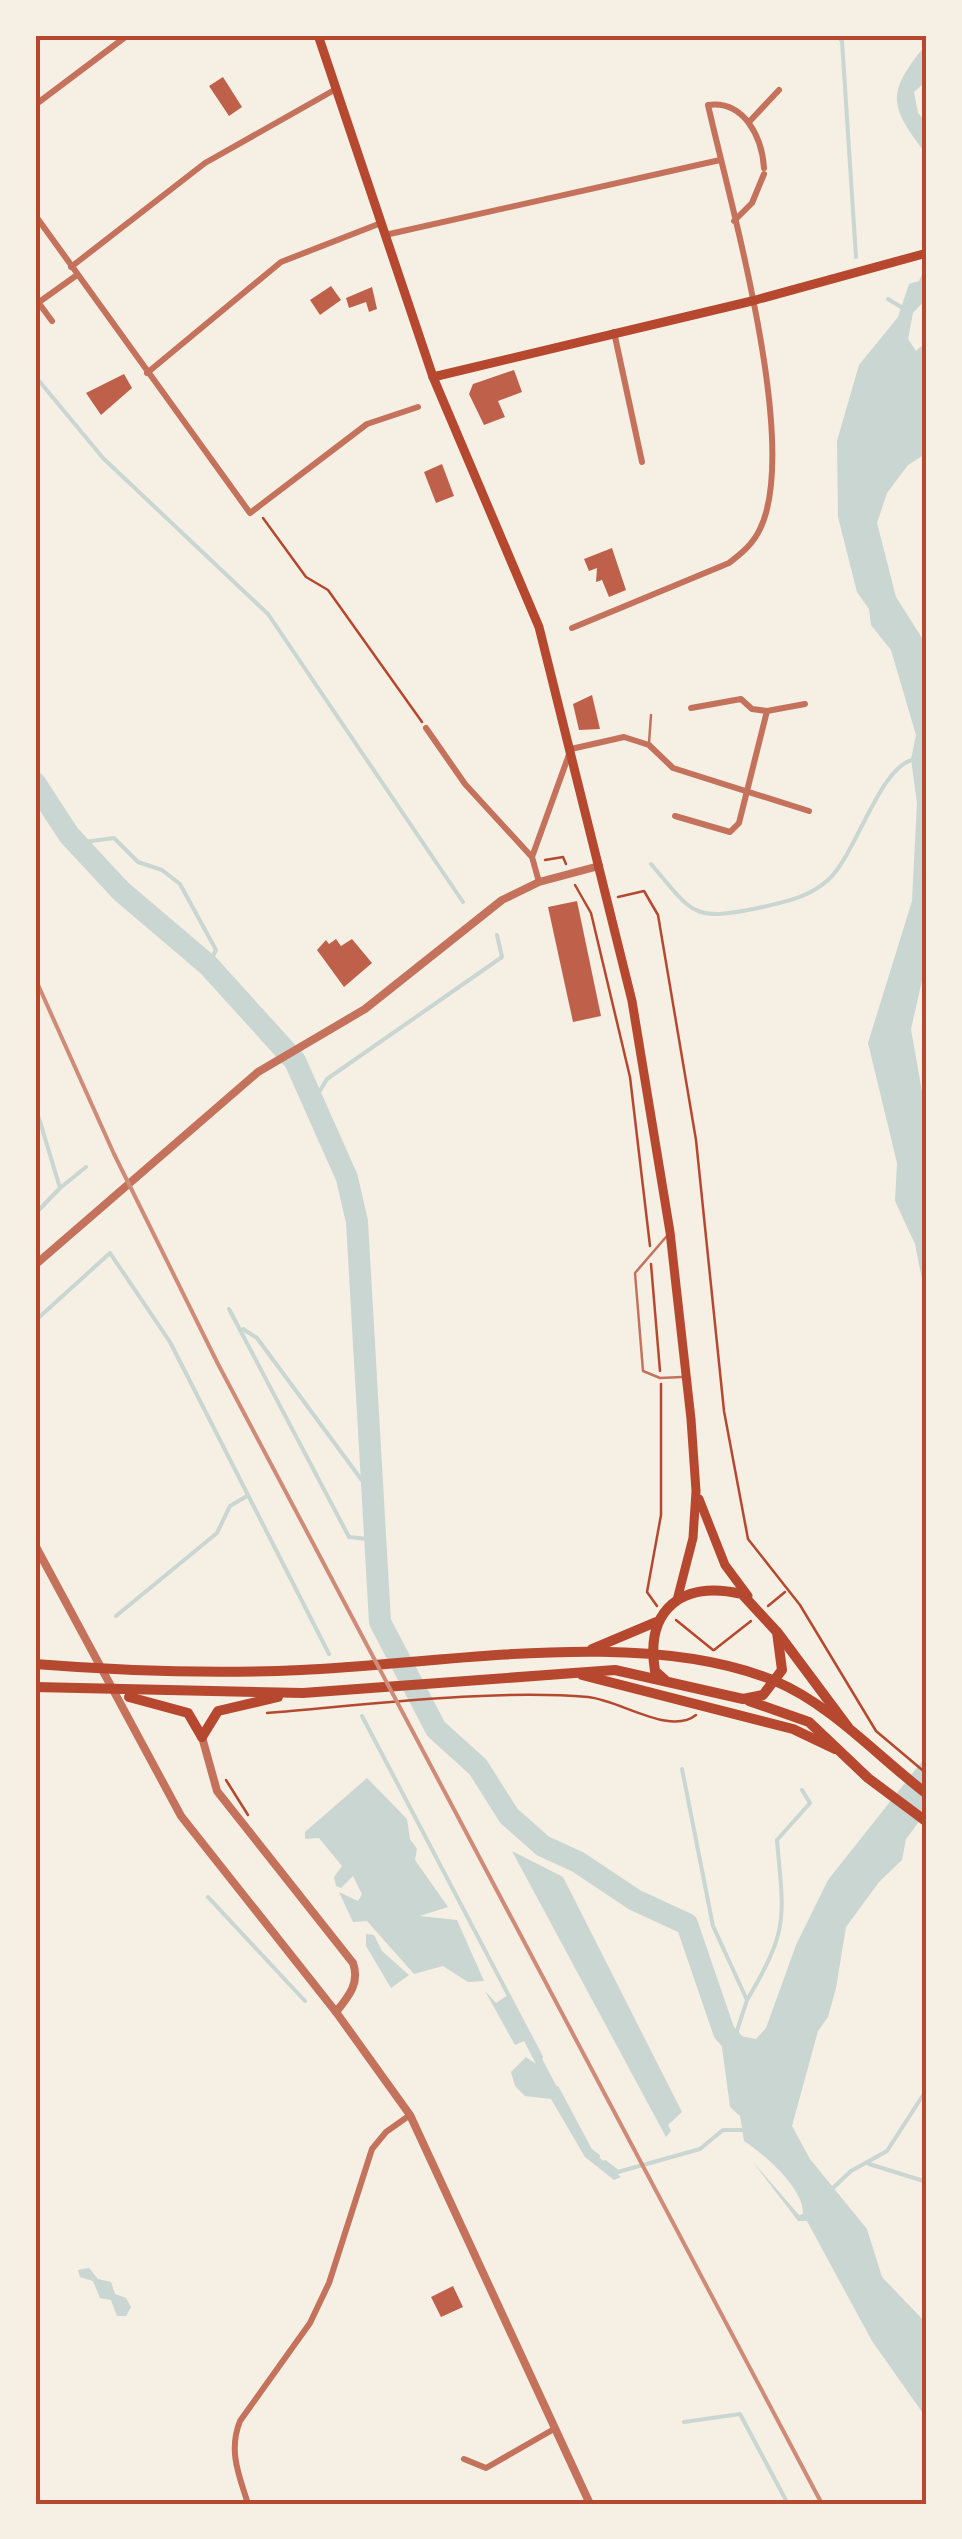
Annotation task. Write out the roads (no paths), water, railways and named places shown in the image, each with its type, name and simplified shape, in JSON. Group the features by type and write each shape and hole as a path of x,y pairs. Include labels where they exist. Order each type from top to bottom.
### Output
{"highway":[{"path":"582,1653 656,1622 676,1600 715,1592 751,1599 853,1735"},
{"path":"656,1622 652,1653 655,1672 666,1680"},
{"path":"743,1699 763,1695 776,1682 783,1659 774,1629"},
{"path":"35,1664 142,1670 297,1670 582,1653 652,1653 776,1682 807,1699 927,1794"},
{"path":"35,1687 156,1698 304,1693 615,1670 743,1699 809,1722 868,1778 927,1822"},
{"path":"576,1674 792,1729 835,1749"},
{"path":"156,1698 188,1713 202,1737 218,1711 304,1693"}],"main road":[{"path":"318,35 433,377 539,627 599,866 647,1077 686,1376 696,1491 691,1558 676,1600"},
{"path":"433,377 613,331 752,301 922,254"},
{"path":"696,1491 726,1565 751,1599"}],"street":[{"path":"35,104 128,35"},
{"path":"71,266 205,163 336,89"},
{"path":"749,122 779,90"},
{"path":"572,628 729,563 750,547 762,527 770,444 769,394 708,105 727,106 749,122 762,150 764,171 752,202 734,221"},
{"path":"385,235 720,160"},
{"path":"35,214 250,512 366,424 418,407"},
{"path":"148,373 281,262 381,224"},
{"path":"52,321 36,302 77,276"},
{"path":"613,331 642,462"},
{"path":"691,708 741,699 752,709 767,711 806,704"},
{"path":"675,816 730,832 739,824 767,711"},
{"path":"426,728 465,784 532,858 539,882"},
{"path":"532,858 570,749 624,737 649,744 673,768 808,811"},
{"path":"35,1265 148,1164 267,1066 365,1009 502,900 539,882 599,866"},
{"path":"35,1544 181,1816 336,2012 410,2116 590,2504"},
{"path":"202,1737 217,1791 353,1963 357,1975 352,1992 336,2012"},
{"path":"248,2504 234,2460 233,2438 240,2422 310,2322 329,2284 372,2149 386,2132 410,2116"},
{"path":"464,2460 486,2468 554,2429"}],"lane":[{"path":"649,744 653,734 651,715"},
{"path":"670,1232 635,1273 644,1372 660,1378 686,1376"}],"waterway":[{"path":"837,35 842,41 856,257"},
{"path":"888,299 901,307"},
{"path":"35,376 103,458 268,614 463,902"},
{"path":"651,864 686,903 706,913 736,912 804,895 839,868 891,776 903,764 916,759"},
{"path":"35,783 69,835 121,891 208,965 295,1061 347,1178 357,1222 380,1622 436,1729 478,1767 509,1816 543,1846 578,1862 635,1900 687,1924 724,2032 744,2055"},
{"path":"77,843 114,838 138,862 162,870 180,884 216,950 208,965"},
{"path":"315,1099 327,1079 502,957 497,935"},
{"path":"35,1105 60,1188 35,1214"},
{"path":"60,1188 86,1167"},
{"path":"35,1321 110,1253 170,1342 329,1654"},
{"path":"229,1309 349,1537 377,1540"},
{"path":"243,1329 257,1338 375,1498"},
{"path":"116,1616 217,1533 230,1506 247,1496"},
{"path":"362,1716 541,2057"},
{"path":"682,1769 713,1926 747,2000 735,2037"},
{"path":"747,2000 777,1939 782,1907 777,1840 810,1803 802,1790"},
{"path":"208,1897 305,2001"},
{"path":"557,2088 590,2150 598,2156"},
{"path":"833,2188 851,2171 887,2151 927,2089"},
{"path":"605,2162 618,2172 700,2149 723,2130 747,2130"},
{"path":"869,2164 927,2182"},
{"path":"684,2422 740,2414 788,2504"}],"railway":[{"path":"35,978 114,1154 218,1364 822,2504"}]}
